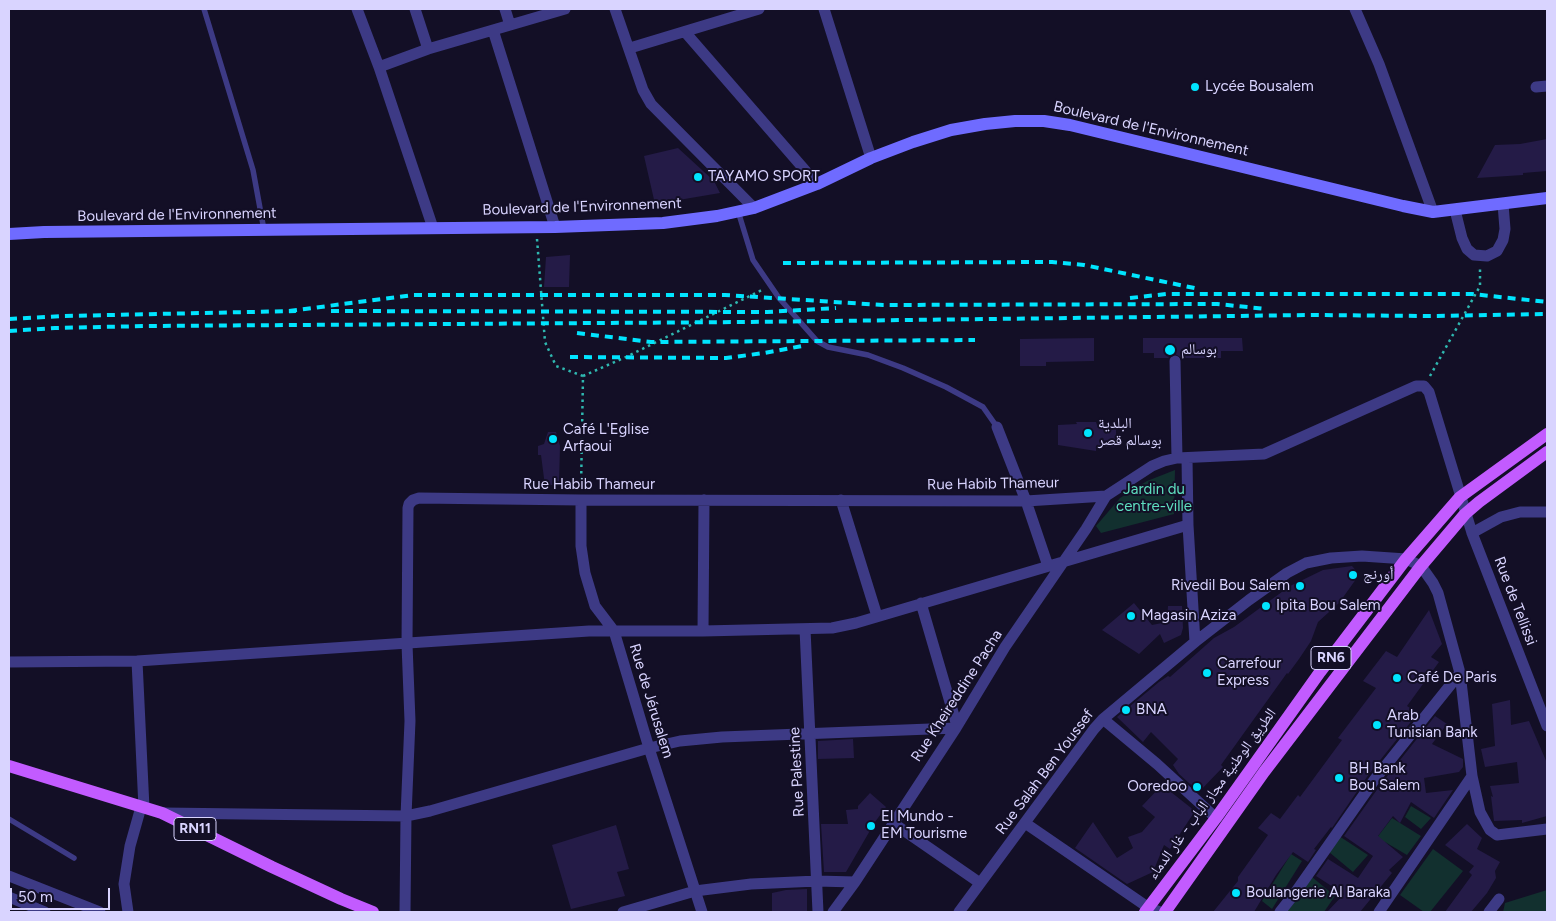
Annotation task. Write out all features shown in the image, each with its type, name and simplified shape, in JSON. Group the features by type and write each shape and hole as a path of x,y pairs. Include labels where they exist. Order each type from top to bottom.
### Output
{"main road":[{"name":"الطريق الوطنية مجاز الباب - غار الدماء","path":"1151,911 1320,672 1406,559 1460,497 1547,434"},
{"name":"الطريق الوطنية مجاز الباب - غار الدماء","path":"1165,912 1264,772 1421,566 1478,502 1547,452"},
{"path":"1320,672 1332,683"},
{"name":"RN11","path":"9,766 162,813 340,899 373,912"}],"street":[{"path":"357,9 379,67 433,228"},
{"path":"416,9 428,49"},
{"path":"505,9 510,25"},
{"path":"379,67 428,49 565,9"},
{"path":"615,9 643,90 651,104 754,208"},
{"path":"630,48 759,9"},
{"path":"824,9 870,158"},
{"path":"1355,9 1379,64 1432,212"},
{"path":"493,30 555,227"},
{"path":"685,32 817,184"},
{"name":"Boulevard de l'Environnement","path":"9,234 555,227 663,223 754,208 817,184 870,158 913,142 951,130 1015,121 1044,121 1070,125 1432,212 1547,198"},
{"path":"1455,210 1462,238 1467,249 1474,255 1487,256 1497,251 1503,240 1503,204"},
{"path":"1175,361 1195,642"},
{"name":"Rue Habib Thameur","path":"407,644 408,508 413,500 419,498 1026,501 1106,496 1152,466 1164,461 1182,458 1264,454 1416,386 1424,386"},
{"path":"1424,386 1429,392 1460,497"},
{"path":"997,427 1026,501 1048,566"},
{"name":"Rue Kheireddine Pacha","path":"833,912 855,882 956,727 1005,647 1086,529 1106,496"},
{"name":"Rue de Tellissi","path":"1460,497 1472,533 1547,726"},
{"name":"Rue de Jérusalem","path":"581,500 581,546 585,574 595,606 614,631 649,748 702,912"},
{"path":"703,631 704,500"},
{"path":"841,500 877,616"},
{"path":"1472,533 1501,517 1520,512 1547,512"},
{"path":"9,662 137,661 589,631 832,628 856,623 1188,526"},
{"name":"Rue Salah Ben Youssef","path":"959,912 1103,718 1195,642 1249,600 1287,573 1306,563 1331,558 1362,556 1406,559"},
{"path":"1406,559 1421,566 1438,593 1460,672 1472,776 1480,812 1490,830 1497,835 1547,829"},
{"path":"162,813 406,816 430,811 649,748 680,741 722,737 956,727 921,603"},
{"name":"Rue Palestine","path":"805,629 818,912"},
{"path":"405,912 406,816 410,721 407,644"},
{"path":"128,912 124,884 130,846 142,808 137,661"},
{"path":"1280,912 1376,779 1460,672"},
{"path":"1103,718 1216,818"},
{"path":"1379,912 1472,776"},
{"path":"893,823 980,883"},
{"path":"1025,823 1151,911"},
{"path":"9,876 100,912"},
{"path":"622,912 695,891 751,884 817,881 855,882"},
{"path":"9,898 45,912"},
{"path":"1489,912 1499,899"}],"lane":[{"path":"204,9 253,170 264,230"},
{"path":"738,211 753,260 770,286 817,341 828,347 868,355 903,368 946,388 982,407 997,427"},
{"path":"9,819 74,858"}],"path":[{"path":"536,227 545,342 556,366 583,376 626,357 770,286"},
{"path":"1424,386 1480,286 1480,256"},
{"path":"581,500 583,376"}],"green space":[{"name":"Jardin du centre-ville","path":"1175,470 1174,514 1101,533 1096,526 1120,498 1147,481"},
{"path":"1411,806 1431,818 1421,829 1405,817"},
{"path":"1392,818 1421,836 1407,855 1385,842 1369,848"},
{"path":"1339,836 1368,855 1353,872 1329,852"},
{"path":"1433,849 1463,871 1430,912 1424,912 1400,895"},
{"path":"1291,854 1302,861 1272,909 1262,901"},
{"path":"1312,877 1335,896 1324,912 1286,912 1300,896"},
{"path":"1547,890 1547,912 1503,912 1505,903"}],"building":[{"path":"1547,139 1547,171 1523,173 1523,175 1477,178 1495,145 1520,144"},
{"path":"678,148 714,181 720,193 655,204 644,156"},
{"path":"570,255 569,287 544,287 546,257"},
{"path":"1094,338 1094,361 1046,362 1046,366 1020,366 1020,339"},
{"path":"1143,338 1242,338 1243,351 1221,351 1221,358 1182,358 1172,354 1168,358 1154,358 1154,353 1143,353"},
{"path":"1076,422 1116,425 1116,447 1096,447 1096,451 1058,445 1058,425 1077,424"},
{"path":"548,432 556,432 560,446 559,484 545,486 541,455 538,455 538,446 544,444"},
{"path":"1352,566 1359,574 1354,582 1339,603 1318,622 1311,641 1299,659 1221,765 1223,767 1199,792 1179,774 1173,765 1178,759 1151,732 1143,742 1117,717 1159,682 1168,676 1170,677 1214,638 1234,627 1290,586 1323,570"},
{"name":"Magasin Aziza","path":"1134,603 1152,625 1167,622 1168,606 1182,606 1183,628 1181,635 1164,643 1160,634 1139,654 1102,630"},
{"path":"1429,610 1442,644 1431,657 1439,662 1407,706 1418,713 1369,774 1332,828 1314,849 1316,850 1308,862 1293,852 1276,875 1254,912 1213,912 1238,881 1238,877 1268,835 1258,828 1271,813 1280,819 1298,795 1300,797 1342,740 1338,738 1376,688 1363,681 1386,651 1397,657"},
{"path":"1510,700 1511,725 1529,721 1547,763 1547,816 1522,823 1522,820 1494,821 1491,796 1493,797 1490,786 1519,783 1517,762 1485,767 1481,749 1495,746 1492,704"},
{"path":"1435,716 1447,724 1432,744 1463,759 1463,767 1459,772 1424,778 1426,793 1453,790 1434,818 1411,802 1400,823 1393,816 1378,836 1403,857 1389,870 1392,873 1360,912 1327,912 1344,894 1316,876 1328,859 1358,878 1373,856 1344,836 1381,784"},
{"path":"853,739 854,758 818,759 818,741"},
{"path":"1162,785 1195,811 1170,849 1164,845 1153,872 1127,884 1075,848 1093,822 1117,858 1133,848 1128,837 1142,832 1155,817 1142,806"},
{"path":"870,793 886,807 875,822 846,872 824,872 821,824 848,824 846,810 858,809 858,806"},
{"path":"1467,824 1482,838 1477,849 1500,862 1495,871 1496,878 1487,893 1471,912 1445,912 1472,875 1469,872 1474,866 1445,845"},
{"path":"616,825 629,869 617,872 625,896 571,909 552,845"},
{"path":"807,889 807,912 772,912 772,893"}],"railway":[{"path":"783,263 1052,262 1084,265 1199,289"},
{"path":"1130,298 1166,294 1472,294 1547,302"},
{"path":"289,311 413,295 725,295 883,305 1217,304 1267,309"},
{"path":"331,311 767,312 836,308"},
{"path":"9,319 296,311"},
{"path":"9,331 147,326 1547,314"},
{"path":"577,333 651,342 975,340"},
{"path":"570,357 726,358 802,346"}],"place":[{"name":"Lycée Bousalem","path":"1195,87"},
{"name":"TAYAMO SPORT","path":"698,177"},
{"name":"بوسالم","path":"1170,350"},
{"name":"البلدية بوسالم قصر","path":"1088,433"},
{"name":"Café L'Eglise Arfaoui","path":"553,439"},
{"name":"أورنج","path":"1353,575"},
{"name":"Rivedil Bou Salem","path":"1300,586"},
{"name":"Ipita Bou Salem","path":"1266,606"},
{"name":"Magasin Aziza","path":"1131,616"},
{"name":"Carrefour Express","path":"1207,673"},
{"name":"Café De Paris","path":"1397,678"},
{"name":"BNA","path":"1126,710"},
{"name":"Arab Tunisian Bank","path":"1377,725"},
{"name":"BH Bank Bou Salem","path":"1339,778"},
{"name":"Ooredoo","path":"1197,787"},
{"name":"El Mundo - EM Tourisme","path":"871,826"},
{"name":"Boulangerie Al Baraka","path":"1236,893"}]}
